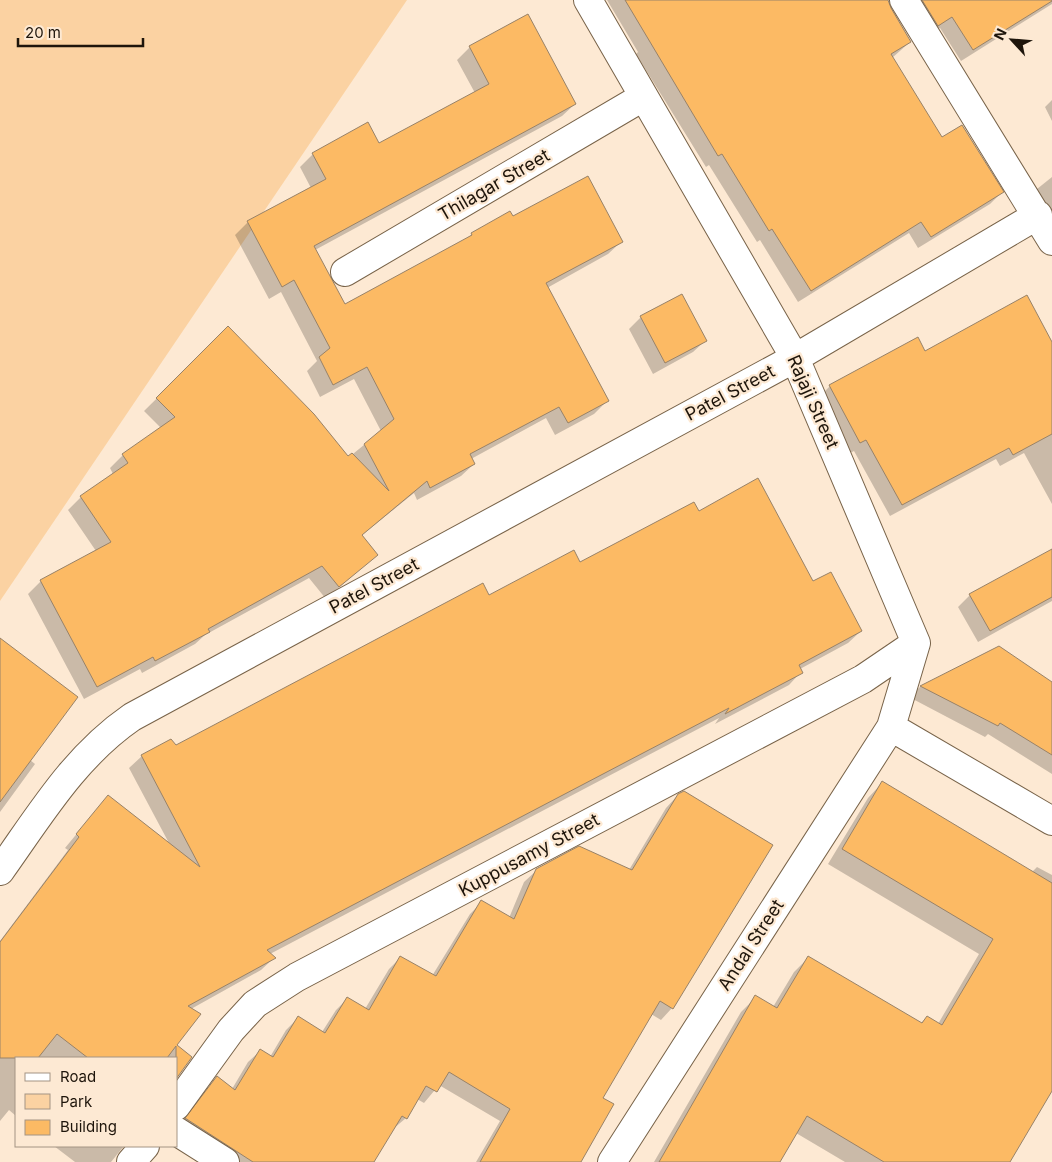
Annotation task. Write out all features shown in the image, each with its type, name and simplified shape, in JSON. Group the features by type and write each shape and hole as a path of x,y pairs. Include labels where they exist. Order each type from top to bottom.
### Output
{"street":[{"name":"Rajaji Street","path":"588,0 642,97 795,358 916,643"},
{"path":"904,0 1038,215 1052,241"},
{"name":"Thilagar Street","path":"345,272 642,97"},
{"name":"Patel Street","path":"0,872 76,765 108,734 132,717 795,358 1038,215"},
{"path":"916,643 890,727 1052,821"},
{"name":"Kuppusamy Street","path":"178,1103 231,1030 255,1004 297,976 863,679 916,643"},
{"name":"Andal Street","path":"612,1162 890,727"},
{"path":"178,1132 226,1162"},
{"path":"131,1162 144,1147"}],"green space":[{"path":"0,0 407,0 0,601"}],"building":[{"path":"625,0 888,0 911,42 891,54 942,137 962,125 1004,192 931,237 921,222 811,291 772,229 769,231 722,154 718,156"},
{"path":"922,0 1052,1 973,50 952,17 938,26"},
{"path":"528,14 576,104 314,246 345,304 472,235 471,233 510,211 513,216 588,176 623,242 546,283 609,401 568,423 559,407 470,454 475,464 430,488 427,481 362,535 378,555 339,587 322,566 208,629 210,632 155,661 153,657 97,687 40,580 111,542 80,496 128,463 122,454 175,417 156,398 228,326 314,414 348,456 352,453 389,491 364,444 394,419 367,367 333,385 319,357 330,348 294,280 282,287 247,221 326,179 312,153 368,122 379,143 489,84 469,46"},
{"path":"682,294 707,341 665,363 640,316"},
{"path":"1027,295 1052,342 1052,434 1013,455 1009,448 902,505 866,440 860,443 829,385 918,337 925,351"},
{"path":"758,478 813,581 831,572 862,631 799,665 803,673 725,714 729,708 267,950 276,958 188,1006 201,1014 177,1045 192,1057 178,1076 176,1046 168,1057 87,1057 57,1034 39,1057 0,1058 0,942 79,837 76,834 108,795 200,867 141,755 171,739 176,745 483,583 489,595 574,550 580,562 694,502 699,511"},
{"path":"1052,549 1052,597 990,631 969,594"},
{"path":"0,638 78,697 0,802"},
{"path":"999,646 1052,682 1052,755 1000,723 998,726 920,686"},
{"path":"882,781 1052,883 1052,1091 1010,1162 884,1162 807,1116 780,1162 659,1162 755,995 777,1008 808,956 922,1023 927,1016 942,1025 993,939 842,849"},
{"path":"684,791 773,845 673,1009 660,1001 603,1098 614,1104 581,1162 480,1162 510,1109 449,1072 437,1092 426,1086 407,1119 402,1116 374,1162 253,1162 185,1118 217,1076 235,1090 260,1049 273,1057 298,1016 325,1033 347,997 369,1010 400,956 436,976 481,900 514,919 536,869 579,846 632,870 678,794"}]}
